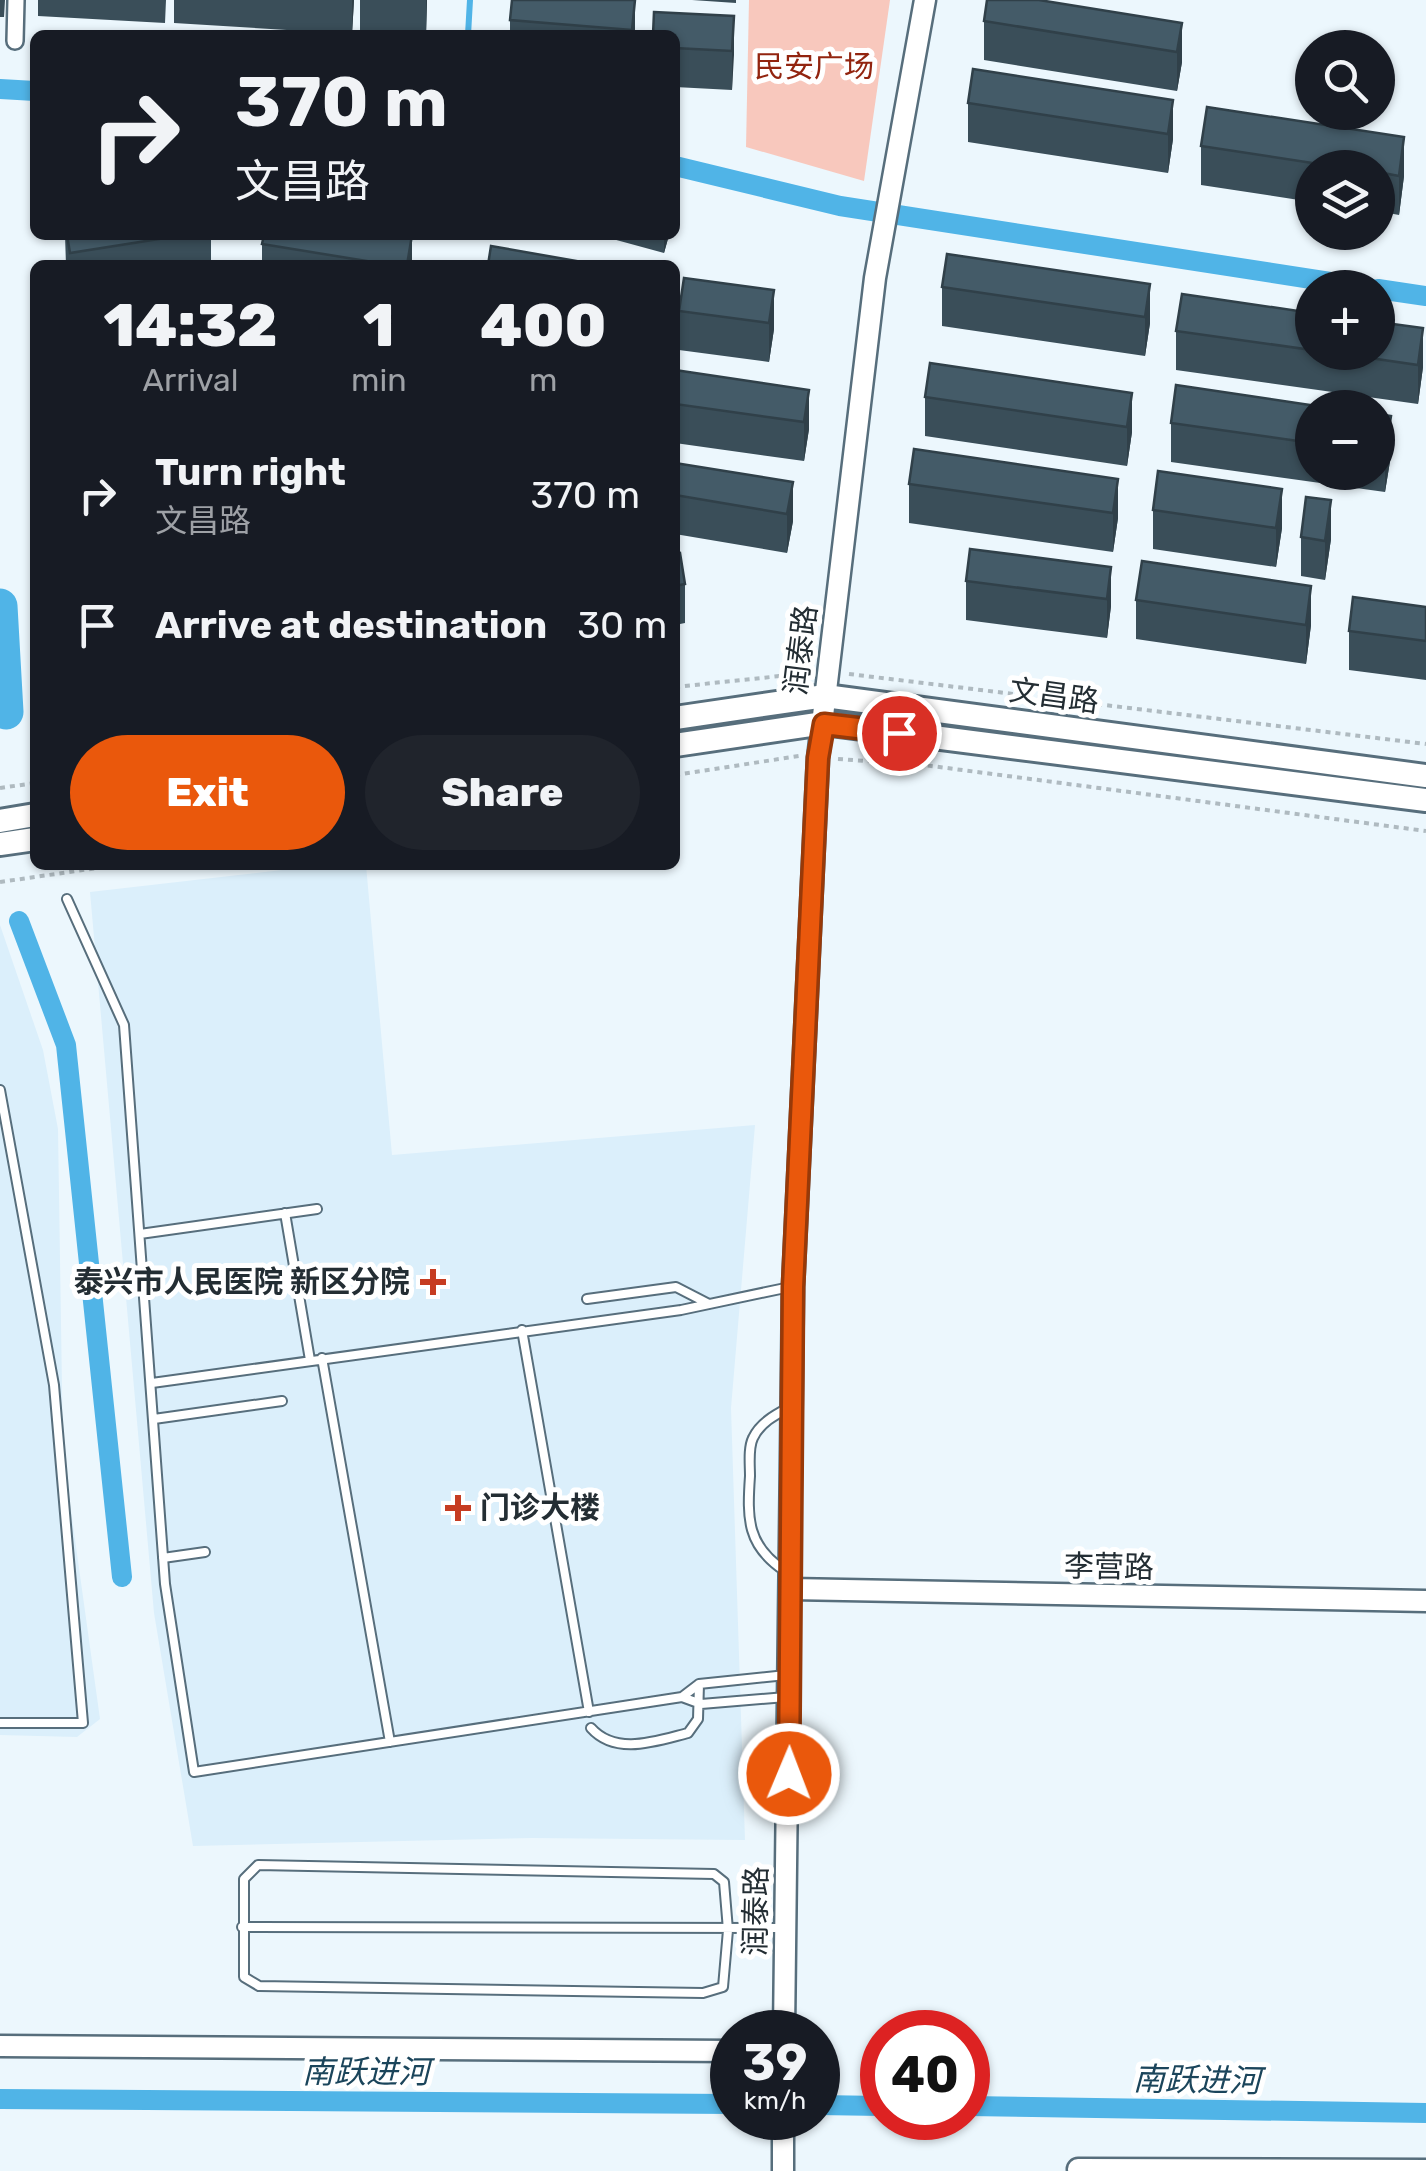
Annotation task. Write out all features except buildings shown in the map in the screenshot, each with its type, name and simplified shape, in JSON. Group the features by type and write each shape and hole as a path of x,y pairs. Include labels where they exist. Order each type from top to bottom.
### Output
{"main road":[{"name":"文昌路","path":"680,717 824,696 1426,776"},
{"name":"文昌路","path":"680,744 824,724 1426,800"},
{"path":"0,820 30,816"},
{"path":"0,844 30,840"}],"street":[{"path":"15,41 16,0"},
{"name":"润泰路","path":"784,2010 793,1287 818,758 875,278 890,174 925,0"},
{"name":"李营路","path":"791,1582 1426,1601"},
{"path":"0,2046 710,2051"},
{"path":"784,2140 784,2171"},
{"path":"1078,2169 1426,2170"}],"lane":[{"path":"66,899 124,1025 163,1558 194,1772 682,1697 700,1684 791,1685"},
{"path":"0,1090 54,1385 83,1723 0,1723"},
{"path":"140,1234 317,1209"},
{"path":"285,1213 310,1360"},
{"path":"587,1299 676,1287 708,1304"},
{"path":"152,1383 708,1304 793,1287"},
{"path":"522,1330 589,1712"},
{"path":"322,1358 390,1742"},
{"path":"154,1419 282,1401"},
{"path":"791,1582 766,1558 750,1535 748,1513 752,1439 769,1418 792,1406"},
{"path":"163,1558 205,1552"},
{"path":"591,1728 602,1740 627,1746 688,1733 700,1704 700,1684"},
{"path":"682,1697 700,1704 791,1685"},
{"path":"258,1866 714,1874 724,1882 728,1930 723,1987 703,1992 259,1986 244,1977 242,1927 244,1879 258,1866"},
{"path":"242,1927 786,1928"}],"path":[{"path":"680,687 829,672 1426,744"},
{"path":"680,774 794,756 924,766 1426,831"},
{"path":"0,788 30,784"},
{"path":"0,882 83,870"}],"shaded area":[{"name":"泰兴市人民医院 新区分院","path":"282,870 366,870 392,1155 755,1125 731,1408 745,1840 532,1838 193,1846 154,1613 90,892"},
{"path":"0,925 43,1050 58,1129 63,1453 100,1719 77,1737 0,1735"}],"green space":[{"name":"民安广场","path":"749,0 890,0 864,181 746,147"}],"waterway":[{"path":"468,30 470,0"},
{"path":"0,89 30,91"},
{"path":"680,167 840,206 1295,277"},
{"path":"1395,291 1426,296"},
{"path":"0,606 6,712"},
{"path":"19,921 66,1045 122,1577"},
{"name":"南跃进河","path":"0,2099 710,2104"},
{"name":"南跃进河","path":"840,2105 860,2106"},
{"name":"南跃进河","path":"990,2106 1426,2113"}],"place":[{"name":"泰兴市人民医院 新区分院","path":"433,1282"},
{"name":"门诊大楼","path":"458,1508"}],"route":[{"path":"789,1774 793,1287 818,758 824,724 899,733"}]}
